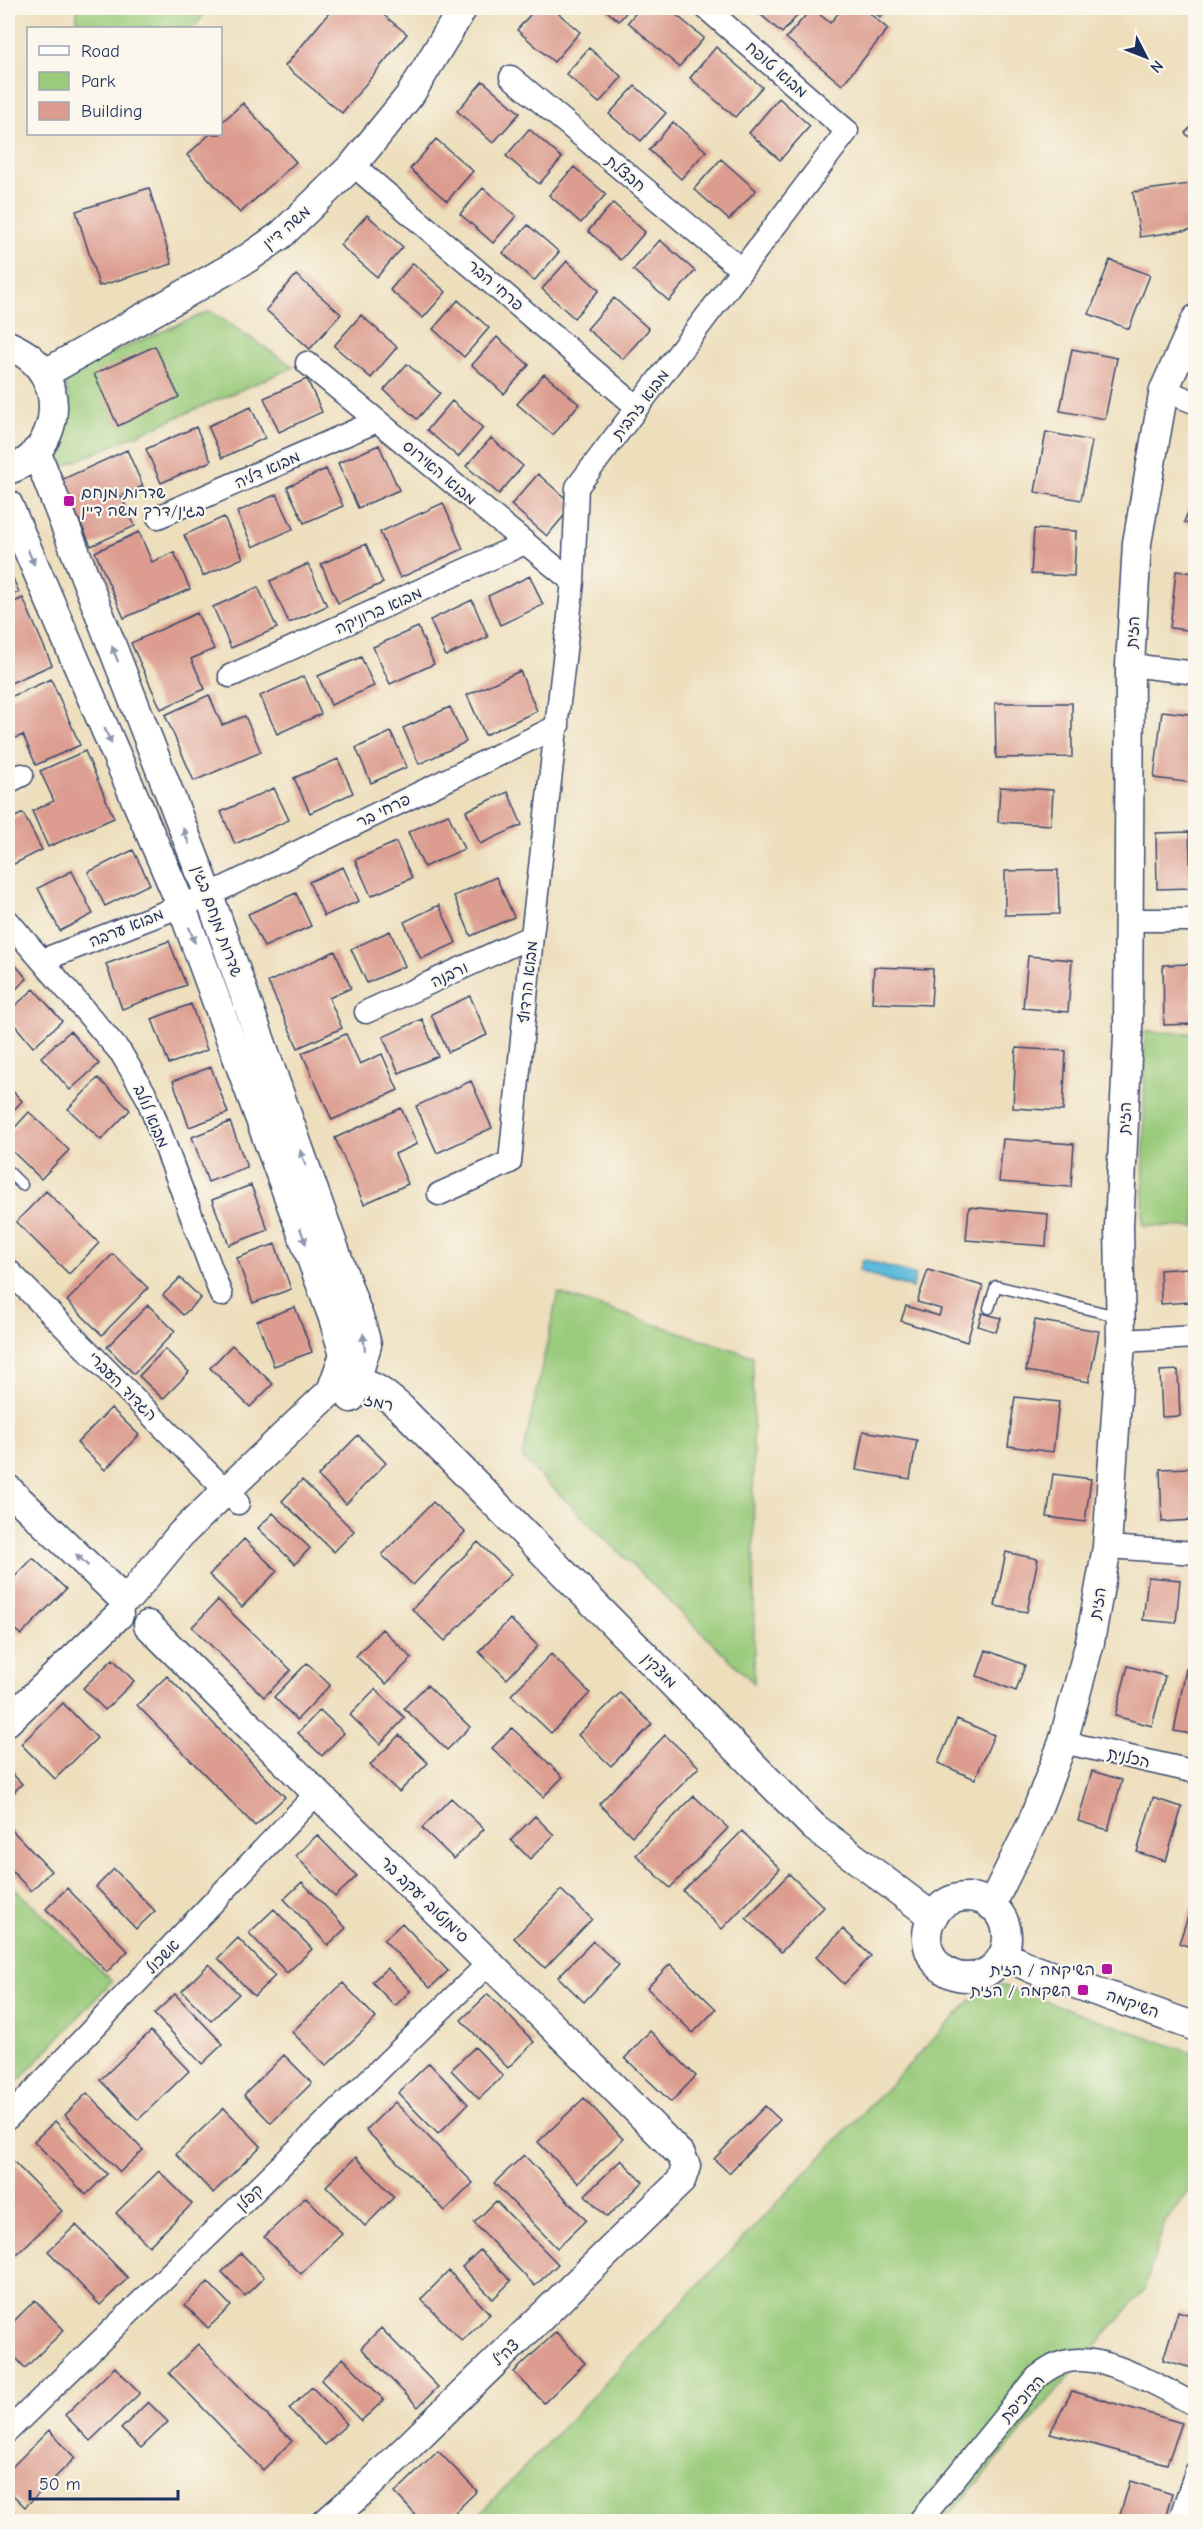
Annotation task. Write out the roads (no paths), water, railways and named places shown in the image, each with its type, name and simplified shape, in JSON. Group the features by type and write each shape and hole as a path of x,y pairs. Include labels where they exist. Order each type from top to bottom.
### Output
{"street":[{"name":"משה דיין","path":"44,374 248,258 281,235 353,165 410,95 463,8"},
{"name":"מבוא טופח","path":"706,8 848,131"},
{"name":"חבצלת","path":"511,77 742,270"},
{"name":"מבוא זהבית","path":"558,726 573,582 577,487 848,131"},
{"name":"פרחי הבר","path":"353,165 637,408"},
{"name":"הזית","path":"992,1906 1032,1823 1063,1742 1090,1642 1107,1547 1120,1329 1119,1227 1128,1036 1130,665 1137,543 1164,390 1196,320"},
{"path":"8,345 22,351 36,363 44,374 52,395 53,413 49,431 36,451 27,460 8,470"},
{"name":"מבוא האירוס","path":"307,363 573,582"},
{"path":"1164,390 1196,403"},
{"name":"מבוא דליה","path":"158,517 377,421"},
{"name":"שדרות מנחם בגין","path":"36,451 209,895 362,1326 367,1346 346,1390"},
{"name":"שדרות מנחם בגין","path":"8,504 181,905 341,1342 346,1390"},
{"name":"מבוא ברוניקה","path":"230,676 525,543"},
{"path":"1130,665 1196,673"},
{"name":"פרחי בר","path":"209,895 558,726"},
{"name":"מבוא הרדוף","path":"439,1194 510,1162 532,936 558,726"},
{"name":"מבוא ערבה","path":"43,960 209,895"},
{"path":"1127,920 1196,920"},
{"name":"מבוא לולב","path":"8,921 121,1053 147,1097 221,1295"},
{"name":"ורבנה","path":"366,1012 532,936"},
{"name":"הגדוד העברי","path":"8,1270 232,1497"},
{"path":"1120,1329 1196,1337"},
{"name":"רמז","path":"8,1721 134,1608 161,1587 232,1497 290,1450 340,1404 346,1390 401,1408"},
{"name":"מוצקין","path":"401,1408 814,1827 933,1917"},
{"name":"סימנטוב יעקב בר","path":"8,1489 134,1608 316,1794 490,1962 681,2155 686,2166 681,2181"},
{"path":"1107,1547 1196,1553"},
{"name":"הכלנית","path":"1063,1742 1196,1772"},
{"name":"אשכול","path":"8,2118 316,1794"},
{"path":"959,1898 975,1898 992,1906 1003,1920 1007,1934 1003,1955 997,1964 980,1975 958,1977 938,1965 927,1943 928,1927 942,1906 959,1898"},
{"name":"השיקמה","path":"1003,1955 1196,2027"},
{"name":"קפלן","path":"8,2431 490,1962"},
{"name":"צה\"ל","path":"327,2522 369,2485 681,2181"},
{"name":"הדוכיפת","path":"919,2522 1037,2377 1061,2363 1088,2360 1121,2369 1196,2406"},
{"path":"1179,2522 1196,2472"}],"lane":[{"path":"8,1171 22,1185"},
{"path":"989,1308 996,1287 1120,1329"}],"water":[{"path":"863,1259 916,1275 912,1288 859,1271"}],"place":[{"name":"שדרות מנחם בגין/דרך משה דיין","path":"69,501"},
{"name":"השיקמה / הזית","path":"1107,1969"},
{"name":"השקמה / הזית","path":"1083,1990"}]}
